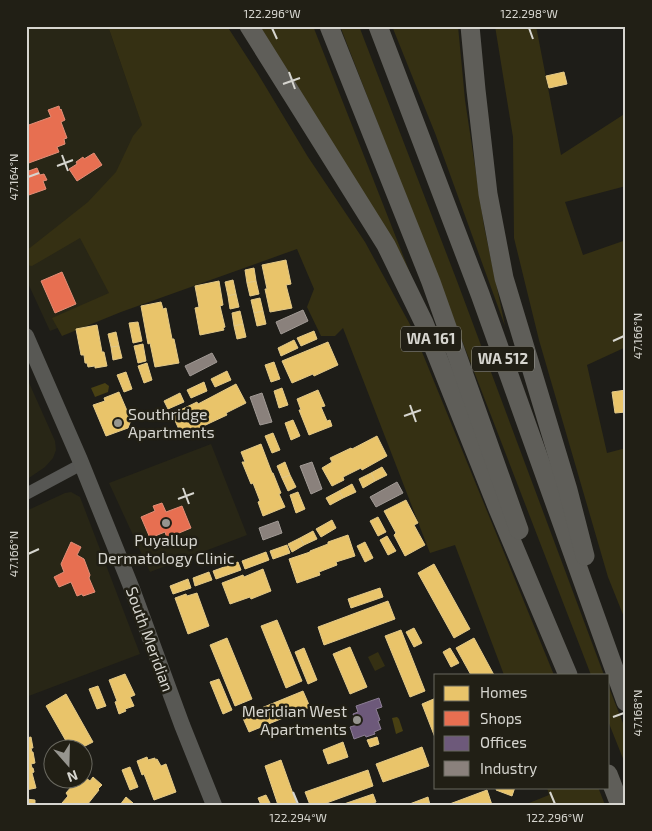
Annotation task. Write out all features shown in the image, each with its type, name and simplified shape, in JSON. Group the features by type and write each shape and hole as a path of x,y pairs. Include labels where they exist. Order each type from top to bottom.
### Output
{"highway":[{"name":"WA 161","path":"248,26 386,245 424,323 498,509 570,674"},
{"name":"WA 512","path":"329,26 430,282 570,674"},
{"name":"WA 512","path":"378,26 480,294 624,698"},
{"path":"470,26 488,194 504,278 568,490 624,698"},
{"path":"610,779 620,805"}],"main road":[{"name":"South Meridian","path":"26,336 82,464 132,589 182,725 214,805"}],"street":[{"path":"26,494 82,464"}],"shaded area":[{"path":"26,26 108,26 194,275 50,331 26,279"},
{"path":"108,26 227,26 308,157 365,242 413,330 554,674 504,674 455,545 430,553 343,328 335,336 321,336 307,307 314,289 297,249 121,312 62,336 52,318 109,293 80,238 32,266 26,265 26,251 88,202 116,172 133,136 142,125"},
{"path":"258,26 313,26 421,301"},
{"path":"340,26 359,26 457,281 604,674 591,674"},
{"path":"392,26 458,26 465,100 484,226 505,326 435,133"},
{"path":"495,26 536,26 561,155 626,113 626,186 565,202 583,255 626,240 626,347 587,365 607,453 626,448 626,480 624,482 626,622 608,577 539,340 514,238 513,137"},
{"path":"26,376 55,441 56,450 53,458 45,467 26,480"},
{"path":"105,383 109,386 108,392 95,397 91,388"},
{"path":"211,444 247,535 150,572 109,483"},
{"path":"71,492 80,497 140,654 26,697 26,511"},
{"path":"378,652 385,666 375,671 368,657"},
{"path":"610,690 626,731 626,766 610,726"},
{"path":"397,717 403,731 396,734 392,718"},
{"path":"547,788 598,788 605,805 524,805 549,795"}],"building: Homes":[{"path":"564,72 567,84 549,88 546,76"},
{"path":"286,260 291,284 286,285 292,308 270,312 262,265"},
{"path":"254,268 256,281 247,283 245,270"},
{"path":"233,280 236,294 228,296 225,282"},
{"path":"219,281 223,305 220,306 224,330 200,335 195,308 199,307 195,286"},
{"path":"256,281 259,294 250,296 247,283"},
{"path":"236,294 239,307 230,309 228,296"},
{"path":"260,298 263,311 254,313 251,300"},
{"path":"161,302 163,309 166,308 179,363 155,367 150,343 148,344 141,306"},
{"path":"240,311 243,324 234,326 232,313"},
{"path":"263,311 266,324 257,326 254,313"},
{"path":"138,322 142,341 133,343 129,323"},
{"path":"243,324 246,337 237,339 234,326"},
{"path":"97,325 102,352 104,352 107,366 95,368 95,366 88,367 87,363 85,363 84,355 81,355 76,329"},
{"path":"314,331 317,339 301,346 297,338"},
{"path":"116,332 119,346 111,347 108,334"},
{"path":"294,340 298,348 281,356 278,348"},
{"path":"328,342 338,365 292,383 282,361"},
{"path":"143,344 146,361 138,363 134,346"},
{"path":"119,346 122,358 113,360 111,347"},
{"path":"274,362 280,379 271,382 265,365"},
{"path":"147,363 152,380 144,383 138,366"},
{"path":"227,371 231,380 215,387 211,379"},
{"path":"126,372 132,389 124,392 117,375"},
{"path":"204,382 207,391 191,398 187,390"},
{"path":"236,384 246,403 226,413 227,415 182,436 172,414 197,402 198,404"},
{"path":"282,388 288,405 279,408 274,391"},
{"path":"318,390 325,406 321,407 327,421 330,420 332,426 309,435 299,410 301,410 297,399"},
{"path":"626,390 626,412 615,413 612,392"},
{"path":"119,392 131,420 128,428 106,436 93,405 105,401 104,398"},
{"path":"180,393 184,402 168,409 164,401"},
{"path":"293,420 300,436 291,440 285,423"},
{"path":"273,433 280,450 272,453 265,436"},
{"path":"377,436 387,456 362,470 361,468 343,477 344,480 332,486 322,468 332,462 330,458"},
{"path":"261,444 285,507 263,516 253,483 251,484 242,462 245,462 241,452"},
{"path":"285,462 290,475 282,478 277,466"},
{"path":"382,467 387,475 375,481 371,473"},
{"path":"371,473 375,481 363,488 359,479"},
{"path":"290,475 296,487 288,491 282,478"},
{"path":"352,484 356,492 343,498 339,491"},
{"path":"339,491 343,498 330,505 326,498"},
{"path":"298,492 305,509 296,513 290,495"},
{"path":"406,500 418,523 414,525 425,545 405,556 394,535 396,533 384,511"},
{"path":"378,517 386,532 378,536 370,521"},
{"path":"332,520 336,528 321,537 316,529"},
{"path":"313,531 317,539 304,545 300,538"},
{"path":"348,535 355,556 336,562 337,565 319,572 320,575 297,583 289,559"},
{"path":"387,536 396,551 388,555 380,540"},
{"path":"300,538 304,545 292,552 288,544"},
{"path":"365,542 373,558 365,562 357,546"},
{"path":"287,545 290,553 273,559 270,551"},
{"path":"266,552 269,560 245,569 242,561"},
{"path":"238,562 241,570 216,579 213,571"},
{"path":"434,564 470,629 454,638 418,573"},
{"path":"263,569 271,591 251,599 250,597 230,604 222,583"},
{"path":"209,572 212,580 195,586 193,578"},
{"path":"188,579 191,588 173,594 170,586"},
{"path":"380,588 383,597 351,608 348,599"},
{"path":"197,593 209,626 188,634 175,598"},
{"path":"388,601 395,619 324,645 318,627"},
{"path":"277,620 302,681 286,688 261,626"},
{"path":"414,628 422,643 414,647 406,632"},
{"path":"401,630 425,691 410,697 385,636"},
{"path":"227,638 252,699 235,706 210,645"},
{"path":"474,638 493,674 470,674 456,648"},
{"path":"350,647 367,687 350,694 333,654"},
{"path":"304,648 317,680 308,684 295,652"},
{"path":"450,648 459,663 451,667 443,652"},
{"path":"125,674 135,695 130,697 134,706 125,709 126,711 119,714 115,702 117,701 109,680"},
{"path":"219,679 232,710 223,714 210,682"},
{"path":"98,686 106,706 97,709 89,689"},
{"path":"303,691 310,707 249,732 242,716"},
{"path":"66,694 91,738 64,738 46,706"},
{"path":"434,699 434,735 422,704"},
{"path":"31,737 33,748 31,748 35,763 31,764 36,788 26,790 26,738"},
{"path":"377,737 379,744 370,747 367,740"},
{"path":"343,742 348,757 328,764 323,750"},
{"path":"422,747 429,766 383,782 376,764"},
{"path":"147,757 148,760 157,759 161,766 166,764 176,792 154,800 137,761"},
{"path":"281,760 297,805 278,805 265,766"},
{"path":"130,767 138,787 130,790 122,770"},
{"path":"368,770 373,786 321,805 310,805 305,792"},
{"path":"93,777 102,785 87,805 63,805 62,803 68,796 66,793 70,788 92,788"},
{"path":"497,788 515,788 512,796 496,790"},
{"path":"487,790 492,805 447,805"},
{"path":"373,794 376,802 369,805 341,805"},
{"path":"266,795 271,805 261,805 258,798"},
{"path":"126,797 133,803 131,805 120,805"},
{"path":"428,797 430,805 407,805"},
{"path":"26,799 35,800 35,805 26,805"}],"building: Shops":[{"path":"59,106 65,120 61,122 67,138 64,139 65,144 57,147 59,152 26,164 26,126 51,117 48,110"},
{"path":"94,153 102,165 77,181 69,169 83,157 84,159"},
{"path":"37,168 40,175 44,174 47,180 43,181 46,189 26,196 26,172"},
{"path":"62,272 76,304 55,313 41,281"},
{"name":"Puyallup Dermatology Clinic","path":"162,503 166,512 182,506 191,528 167,538 165,532 150,538 141,517 155,511 153,506"},
{"path":"71,542 81,547 77,555 84,559 95,592 77,596 71,582 59,587 54,577 64,572 61,564"}],"building: Offices":[{"path":"379,698 382,707 376,709 381,729 374,732 375,734 354,739 350,727 357,725 353,714 358,712 356,706"}],"building: Industry":[{"path":"303,310 308,321 281,334 276,322"},
{"path":"212,353 217,362 190,376 185,366"},
{"path":"262,393 272,422 260,425 250,397"},
{"path":"312,462 322,489 311,494 300,466"},
{"path":"397,482 403,493 376,507 370,497"},
{"path":"278,521 282,533 263,540 259,528"}],"place":[{"name":"Southridge Apartments","path":"118,423"},
{"name":"Puyallup Dermatology Clinic","path":"166,523"},
{"name":"Meridian West Apartments","path":"357,720"}]}
